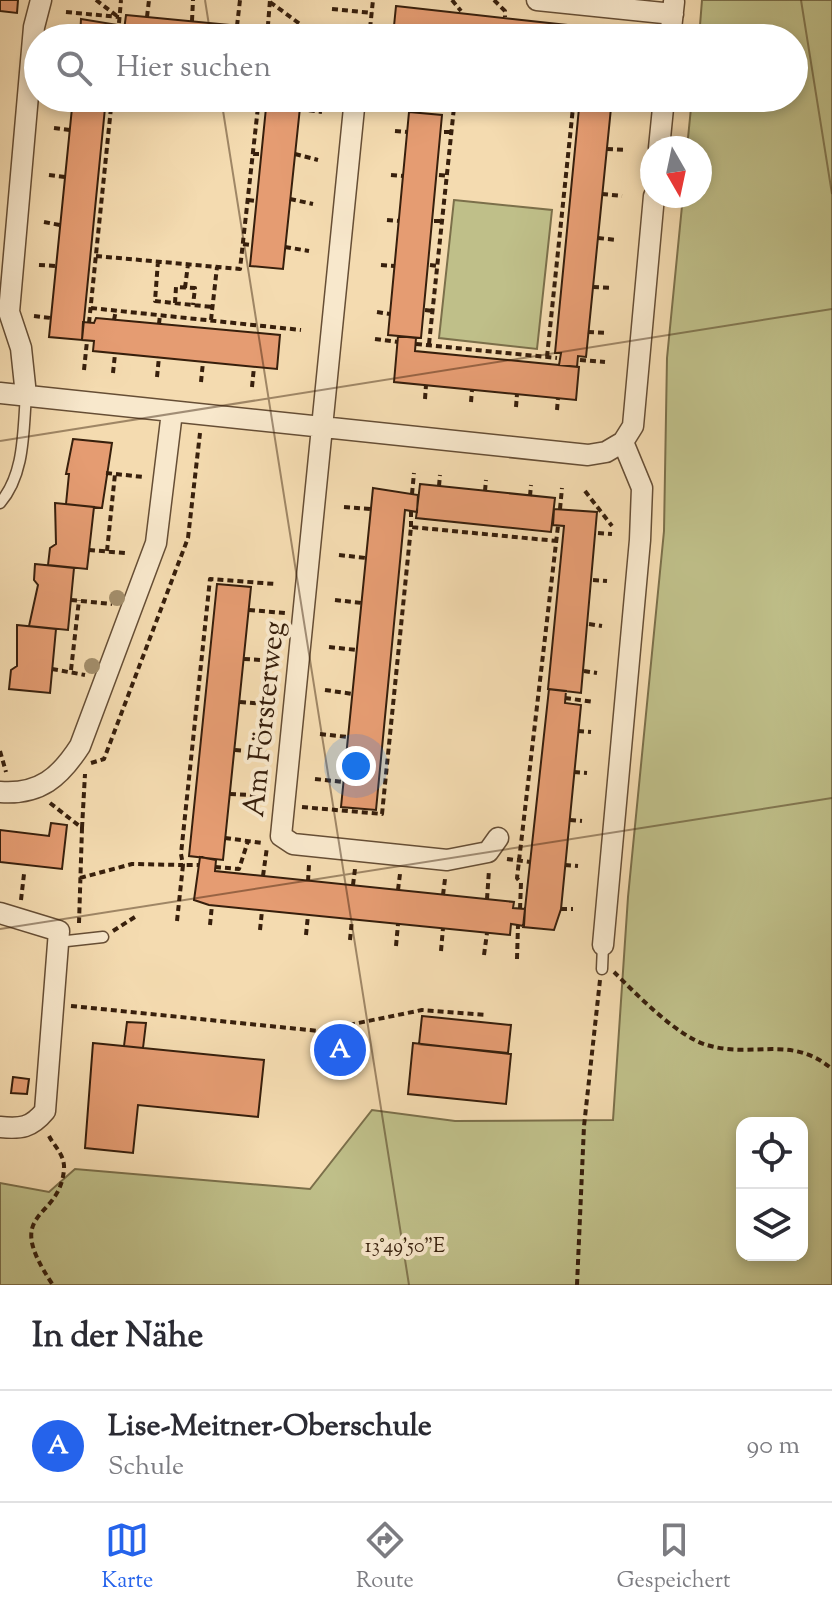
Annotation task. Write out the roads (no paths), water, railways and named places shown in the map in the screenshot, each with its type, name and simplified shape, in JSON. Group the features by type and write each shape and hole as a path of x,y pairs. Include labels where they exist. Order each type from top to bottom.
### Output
{"street":[{"path":"36,24 41,0"},
{"path":"537,0 674,7"},
{"path":"26,112 9,312 21,348 26,395"},
{"name":"Am Försterweg","path":"354,112 281,836 293,844 447,860 488,852 498,838"},
{"path":"660,136 663,112"},
{"path":"0,393 320,429 588,455 606,452 623,442 633,426 653,208"},
{"path":"0,792 32,790 62,773 80,746 156,543 172,412"},
{"path":"603,945 641,527 642,488 623,442"},
{"path":"0,1127 21,1129 34,1124 45,1111 53,1004 65,938 10,915"}],"lane":[{"path":"0,503 8,493 20,462 26,395"},
{"path":"65,938 103,937"},
{"path":"602,969 603,945"}],"place":[{"name":"Lise-Meitner-Oberschule","path":"340,1050"}]}
